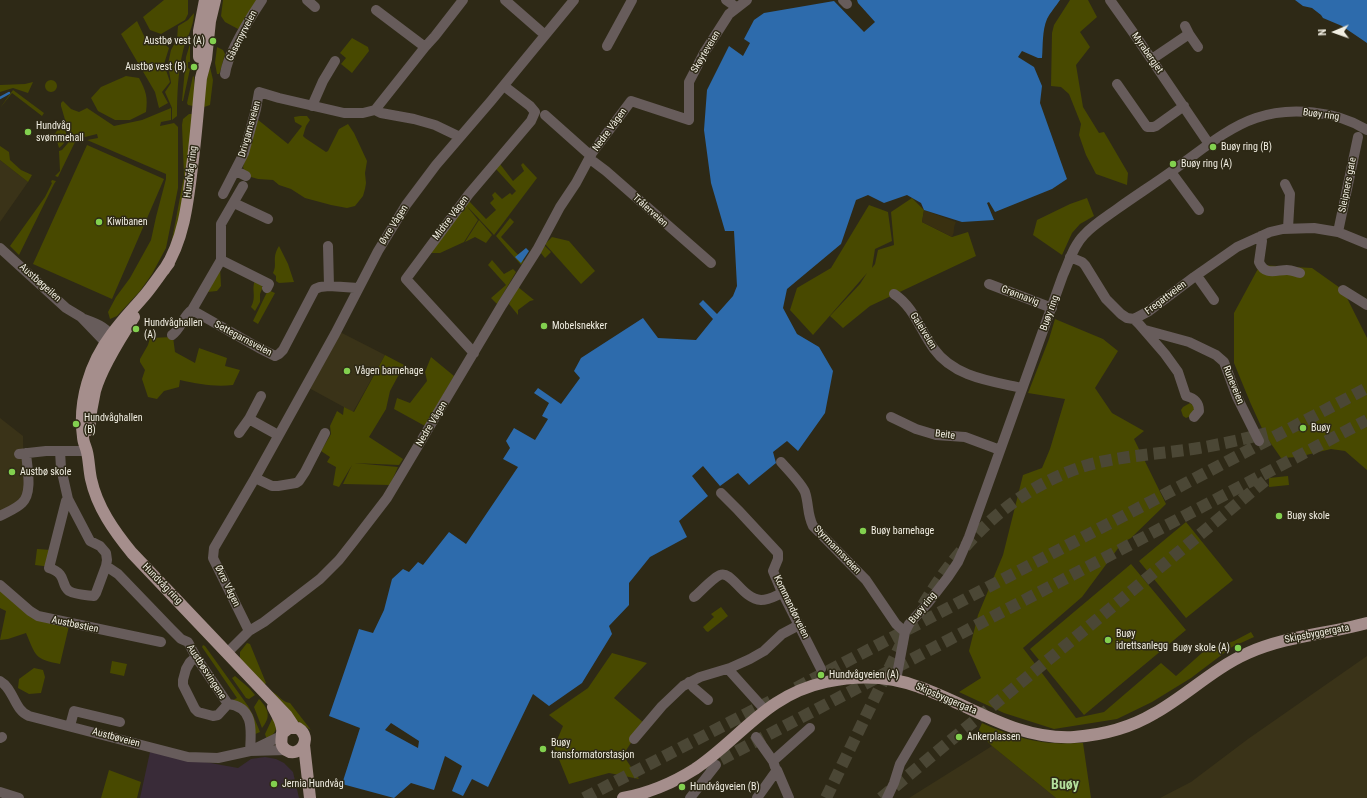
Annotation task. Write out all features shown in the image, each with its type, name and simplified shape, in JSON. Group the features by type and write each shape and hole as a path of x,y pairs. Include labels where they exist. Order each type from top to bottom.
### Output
{"main road":[{"name":"Hundvåg ring","path":"201,78 199,60 200,31 205,0"},
{"name":"Hundvåg ring","path":"215,0 210,21 206,59 201,78 189,198 181,230 169,263 132,319 111,341 90,415 87,451 97,499 106,518 118,536 142,564 287,716 295,728"},
{"name":"Skipsbyggergata","path":"629,797 667,784 695,769 765,710 796,692 819,683 852,678 896,680 931,691 994,720 1023,731 1055,736 1088,735 1116,730 1156,713 1228,663 1250,652 1279,642 1367,623"},
{"name":"Skipsbyggergata","path":"1267,646 1367,632"},
{"name":"Hundvåg ring","path":"269,698 280,721 282,735"},
{"path":"305,798 300,771 289,751 282,744 282,735 289,728 300,730 304,734 310,798"},
{"path":"289,751 299,750 304,745"}],"street":[{"name":"Gåsemyrveien","path":"225,74 228,60 249,20 262,0"},
{"path":"307,0 315,7"},
{"path":"375,110 463,0"},
{"path":"505,0 545,36"},
{"name":"Øvre Vågen","path":"249,631 213,558 212,554 216,545 335,334 378,252 409,200 436,165 504,86 574,0"},
{"path":"607,46 632,0"},
{"path":"726,0 736,8"},
{"name":"Skøyteveien","path":"674,114 689,120 689,82 704,53 729,14 747,0"},
{"name":"Myrabergjet","path":"1110,0 1209,144"},
{"path":"376,10 425,47"},
{"path":"1152,59 1187,30 1198,47"},
{"path":"312,106 323,81 335,62"},
{"path":"1117,84 1147,127 1156,126 1184,106"},
{"name":"Midtre Vågen","path":"474,353 406,279 459,208 534,117 535,112 530,106 504,86"},
{"name":"Drivgarnsveien","path":"223,194 236,171 248,143 259,92 344,113 353,114 375,110 381,113 425,121 460,137"},
{"name":"Nedre Vågen","path":"227,653 249,631 264,622 320,579 339,560 393,489 537,250 560,207 590,158 631,101 674,114"},
{"name":"Buøy ring","path":"896,680 905,632 909,624 930,600 958,562 969,537 1070,257 1083,236 1111,214 1209,144 1236,126 1250,120 1284,112 1308,112 1325,114 1365,125"},
{"name":"Nedre Vågen","path":"545,115 590,158"},
{"name":"Sleipners gate","path":"1338,232 1358,137"},
{"name":"Trålerveien","path":"590,158 711,263"},
{"path":"172,335 176,332 187,313 192,310 221,260 221,224 234,203 244,181 236,171"},
{"path":"1171,172 1199,210"},
{"path":"1285,184 1290,194 1288,228"},
{"path":"234,203 268,219"},
{"name":"Fregattveien","path":"1134,319 1149,311 1237,247 1270,232 1288,228 1314,228 1338,232 1367,244"},
{"path":"1261,236 1262,242 1259,262 1262,267 1266,270 1274,272 1288,270 1300,273"},
{"path":"328,246 328,286 358,288"},
{"name":"Austbøgeilen","path":"0,248 66,308 80,317 103,326 111,341"},
{"name":"Runeveien","path":"1070,257 1082,262 1085,265 1111,304 1127,318 1134,319 1165,354 1178,372 1186,396 1196,401 1199,410 1194,417"},
{"path":"221,260 269,284 267,288"},
{"name":"Fregattveien","path":"1196,276 1214,300"},
{"name":"Grønnavig","path":"989,284 1052,308"},
{"name":"Settegarnsveien","path":"192,310 275,356 283,350 315,289 328,286"},
{"path":"1343,290 1367,304"},
{"name":"Galeiveien","path":"894,294 906,303 941,358 959,370 972,376 1022,388"},
{"name":"Runeveien","path":"1145,330 1189,342 1216,355 1224,362 1237,397 1259,442"},
{"path":"240,433 261,396"},
{"name":"Beite","path":"891,417 916,429 936,435 965,437 1000,450"},
{"path":"249,419 278,435"},
{"path":"255,478 272,486 296,483 299,481 312,460 325,432"},
{"path":"60,451 68,499 87,544 100,546 104,549 107,556 106,566 94,596 70,592 66,587 67,578 49,568 66,501 68,499"},
{"path":"0,516 24,502 27,494 28,484 23,454 60,451 87,451"},
{"name":"Styrmannsveien","path":"781,462 805,492 808,517 813,526 866,580 896,624 905,632"},
{"name":"Kommandørveien","path":"721,493 778,553 778,559 773,571 782,593 821,669"},
{"name":"Austbøsvingene","path":"106,566 118,574 181,639 188,642 196,657 228,704 233,705 245,712 251,725 250,751"},
{"path":"694,597 718,576 725,574 729,576 747,596 754,599 767,599 782,593"},
{"name":"Austbøstien","path":"0,585 38,616 161,642"},
{"path":"634,739 662,706 678,690 689,682 712,673 728,669 764,651 779,636 799,625"},
{"path":"196,657 190,662 186,669 183,680 183,685 195,709 198,712 213,716 218,715 228,704"},
{"path":"728,669 765,710"},
{"name":"Austbøveien","path":"0,681 7,686 20,709 25,714 188,757 218,758 250,751 289,751"},
{"path":"689,682 708,700"},
{"path":"70,726 74,711 120,722"},
{"path":"887,798 900,764 926,720"},
{"path":"757,798 775,766 810,728"},
{"name":"Austbøveien","path":"250,751 282,735"},
{"path":"756,737 775,766 789,798"},
{"path":"690,798 716,765"},
{"path":"0,792 19,798"}],"shaded area":[{"path":"164,0 188,0 188,14 185,20 161,34 150,30 143,17"},
{"path":"223,0 257,0 238,29 225,22 221,16"},
{"path":"1070,0 1088,0 1097,17 1080,32 1090,47 1076,65 1083,107 1099,133 1104,132 1128,173 1127,185 1096,174 1086,155 1079,135 1081,124 1069,94 1061,87 1051,86 1052,33 1054,25"},
{"path":"194,13 193,23 184,46 181,59 177,116 172,120 172,108 165,92 171,83 168,64 171,50 177,39 178,26 188,20"},
{"path":"137,21 145,38 159,39 169,48 164,64 170,82 162,92 168,103 159,108 155,92 121,34"},
{"path":"352,38 368,47 369,51 352,73 341,64 346,58 340,53"},
{"path":"190,44 190,62 188,62 188,68 190,69 182,101 186,57"},
{"path":"217,47 223,50 225,54 219,74 217,74 215,63"},
{"path":"210,67 213,80 210,105 204,107 205,86"},
{"path":"126,76 139,78 146,94 146,112 130,120 115,120 98,111 91,98 101,87"},
{"path":"193,76 195,88 193,106 188,105 187,103"},
{"path":"51,80 55,82 57,86 55,90 51,92 47,90 45,86 47,82"},
{"path":"33,82 28,93 13,88 0,92 0,85 25,84"},
{"path":"13,90 44,113 42,116 12,93 0,108"},
{"path":"63,101 71,109 79,112 87,108 114,126 142,120 171,108 171,120 161,122 160,126 174,123 178,127 178,188 166,248 152,274 140,291 117,316 110,319 108,312 116,297 130,278 151,240 166,174 87,140 98,138 97,134 81,138 75,142 58,177 55,176 60,171 59,151 62,150 68,143 70,137 61,106"},
{"path":"189,114 192,114 191,141 179,224 171,245 184,176 182,125 183,119"},
{"path":"307,116 310,120 306,126 303,136 326,152 328,151 339,129 348,124 354,133 367,161 365,189 363,196 355,206 347,208 305,198 291,189 279,185 273,180 251,177 244,170 243,167 257,119 288,144 302,126 295,122 294,117"},
{"path":"61,126 64,126 66,136 64,143 59,148 57,141 52,137"},
{"name":"Kiwibanen","path":"87,145 164,179 112,299 33,264"},
{"path":"0,146 9,152 10,160 21,170 32,175 28,182 0,160"},
{"path":"0,160 28,182 0,222"},
{"path":"523,163 537,178 494,235 466,205 469,201 486,219 496,210 490,203 494,199 492,195 495,192 502,199 510,193 512,195 516,191 496,169 500,164 513,181 524,171 521,165"},
{"path":"52,180 56,181 19,255 10,246 45,197"},
{"path":"912,198 924,210 922,222 952,237 968,232 976,256 870,306 843,328 830,316 860,284 867,273 813,335 790,310 797,288 831,268 869,205 888,212 892,241 875,249 872,268 875,264 878,250 894,245 891,212"},
{"path":"1087,198 1094,216 1080,224 1072,233 1062,255 1033,235 1037,220 1070,204"},
{"path":"465,204 478,220 464,242 440,253 428,253"},
{"path":"510,218 514,222 501,237 524,261 521,265 496,236"},
{"path":"479,220 492,235 486,243 475,237 465,242"},
{"path":"552,237 569,241 595,271 581,284 545,244"},
{"path":"544,245 551,252 545,258 540,252"},
{"path":"279,246 288,264 294,282 279,283 276,281 276,276 273,273 275,266 275,254"},
{"path":"492,260 504,274 513,269 516,272 497,304 491,298 506,285 488,265"},
{"path":"1260,265 1312,268 1343,290 1367,338 1367,470 1345,451 1331,449 1298,457 1281,458 1265,435 1234,363 1234,313"},
{"path":"220,267 221,286 217,291 207,292"},
{"path":"255,280 262,285 262,289 260,294 260,302 255,311 251,307 254,300"},
{"path":"518,287 534,300 530,301 518,310 518,315 509,304"},
{"path":"268,290 275,293 258,324 253,321"},
{"path":"1055,319 1103,339 1118,351 1095,388 1112,413 1144,431 1134,439 1166,504 1131,538 1122,543 1082,597 1023,648 1076,718 1104,712 1161,663 1176,676 1203,652 1234,641 1251,632 1254,637 1232,647 1191,678 1152,702 1117,719 1054,729 1004,713 959,692 981,678 969,651 978,615 1003,555 1023,475 1042,468 1050,449 1065,399 1028,393 1049,339"},
{"name":"Vågen barnehage","path":"340,332 385,355 353,412 309,388"},
{"path":"173,337 175,352 195,363 199,348 227,358 225,366 240,370 233,385 206,385 180,380 179,387 164,391 157,399 148,397 142,379 145,370 140,362 140,359 148,345 150,338"},
{"path":"385,355 404,365 390,391 386,409 369,437 403,459 399,465 354,463 398,467 390,485 343,484 352,465 339,487 333,485 336,467 327,462 330,457 321,451 331,434 330,426 337,411 343,415 344,407 354,412"},
{"path":"431,357 454,376 425,426 394,409 397,398 410,403 427,381 425,372"},
{"path":"1190,403 1195,407 1191,416 1186,418 1183,416 1181,410"},
{"name":"Austbø skole","path":"0,418 23,436 24,491 22,497 17,503 0,512"},
{"path":"1288,476 1289,485 1269,487 1269,478"},
{"path":"1186,522 1233,580 1186,618 1139,561"},
{"path":"37,549 51,550 45,566 35,565"},
{"name":"Buøy idrettsanlegg","path":"1131,564 1186,630 1084,715 1030,649"},
{"path":"0,588 31,615 69,626 60,664 40,658 34,652 26,633 0,640 6,611 0,608"},
{"path":"721,607 728,616 708,632 706,631 703,627 714,617 711,614"},
{"path":"247,643 250,644 266,683 264,685 240,660 240,652"},
{"path":"203,645 248,706 260,732 253,735 254,727 231,701 237,698 202,647"},
{"path":"612,653 647,663 614,698 644,723 623,755 639,779 609,773 569,784 554,747 563,726 549,715 588,688"},
{"path":"1367,656 1367,798 1160,798 1191,782 1248,739"},
{"path":"112,661 127,664 124,676 110,673"},
{"path":"34,668 43,670 45,677 41,693 29,694 18,688 19,679"},
{"path":"235,676 255,695 249,699 246,698 232,678"},
{"path":"269,691 275,693 284,701 290,703 311,730 294,719"},
{"path":"259,699 265,706 268,713 267,720 262,728 254,707"},
{"path":"273,717 277,727 271,737 267,740 265,734"},
{"path":"982,723 1007,733 1042,742 1083,743 1091,798 1056,798 992,746 978,732"},
{"path":"992,746 1056,798 909,798"},
{"path":"150,752 238,768 251,759 265,757 276,759 284,763 293,772 299,798 140,798"},
{"path":"109,770 141,782 137,798 101,798"}],"sand":[{"path":"924,210 956,222 952,237 922,222"}],"water":[{"path":"857,0 1060,0 1045,24 1043,33 1042,58 1038,58 1022,51 1018,57 1034,67 1042,86 1040,103 1067,179 1052,189 995,212 989,202 987,203 994,220 962,222 924,210 921,203 907,195 884,203 868,195 856,200 841,244 787,289 783,308 797,334 819,347 833,371 825,413 798,451 787,441 773,452 776,463 749,485 738,473 720,486 703,466 692,476 708,496 679,521 687,537 650,557 629,583 629,605 609,626 612,634 582,683 549,706 533,694 488,787 472,779 463,796 452,791 462,766 445,756 434,790 411,783 394,798 342,784 360,728 329,716 359,629 373,633 384,610 392,579 403,569 409,572 418,562 423,565 449,532 466,544 518,467 503,459 510,448 506,441 514,428 535,440 548,419 542,416 549,403 534,393 538,388 561,404 580,378 574,371 581,358 643,318 658,338 696,340 713,319 699,304 703,300 717,314 733,296 737,286 734,231 725,231 711,183 704,130 707,90 729,46 743,56 750,43 744,39 754,20 764,13 834,1 864,32 875,22","holes":["391,723 419,741 418,748 385,730"]},
{"path":"1295,0 1367,0 1367,43 1342,26 1323,18 1312,8 1303,6"},
{"path":"526,248 529,251 521,263 515,257"}],"waterway":[{"path":"0,98 9,93"}],"tunnel":[{"path":"796,688 1367,388"},
{"path":"705,768 1367,420"},
{"path":"923,605 955,559 973,538 992,519 1037,487 1088,465 1129,457 1199,448 1267,433"},
{"path":"881,798 1267,479"},
{"path":"826,798 903,640"},
{"path":"584,798 771,701"}],"place":[{"name":"Austbø vest (A)","path":"213,41"},
{"name":"Austbø vest (B)","path":"194,67"},
{"name":"Hundvåg svømmehall","path":"28,132"},
{"name":"Buøy ring (B)","path":"1213,147"},
{"name":"Buøy ring (A)","path":"1173,164"},
{"name":"Kiwibanen","path":"99,222"},
{"name":"Mobelsnekker","path":"544,326"},
{"name":"Hundvåghallen (A)","path":"136,329"},
{"name":"Vågen barnehage","path":"347,371"},
{"name":"Hundvåghallen (B)","path":"76,424"},
{"name":"Buøy","path":"1303,428"},
{"name":"Austbø skole","path":"12,472"},
{"name":"Buøy skole","path":"1279,516"},
{"name":"Buøy barnehage","path":"863,531"},
{"name":"Buøy idrettsanlegg","path":"1108,640"},
{"name":"Buøy skole (A)","path":"1238,648"},
{"name":"Hundvågveien (A)","path":"821,675"},
{"name":"Ankerplassen","path":"959,737"},
{"name":"Buøy transformatorstasjon","path":"543,749"},
{"name":"Jernia Hundvåg","path":"274,784"},
{"name":"Hundvågveien (B)","path":"682,787"}],"district":[{"name":"Buøy","path":"1065,785"}]}
